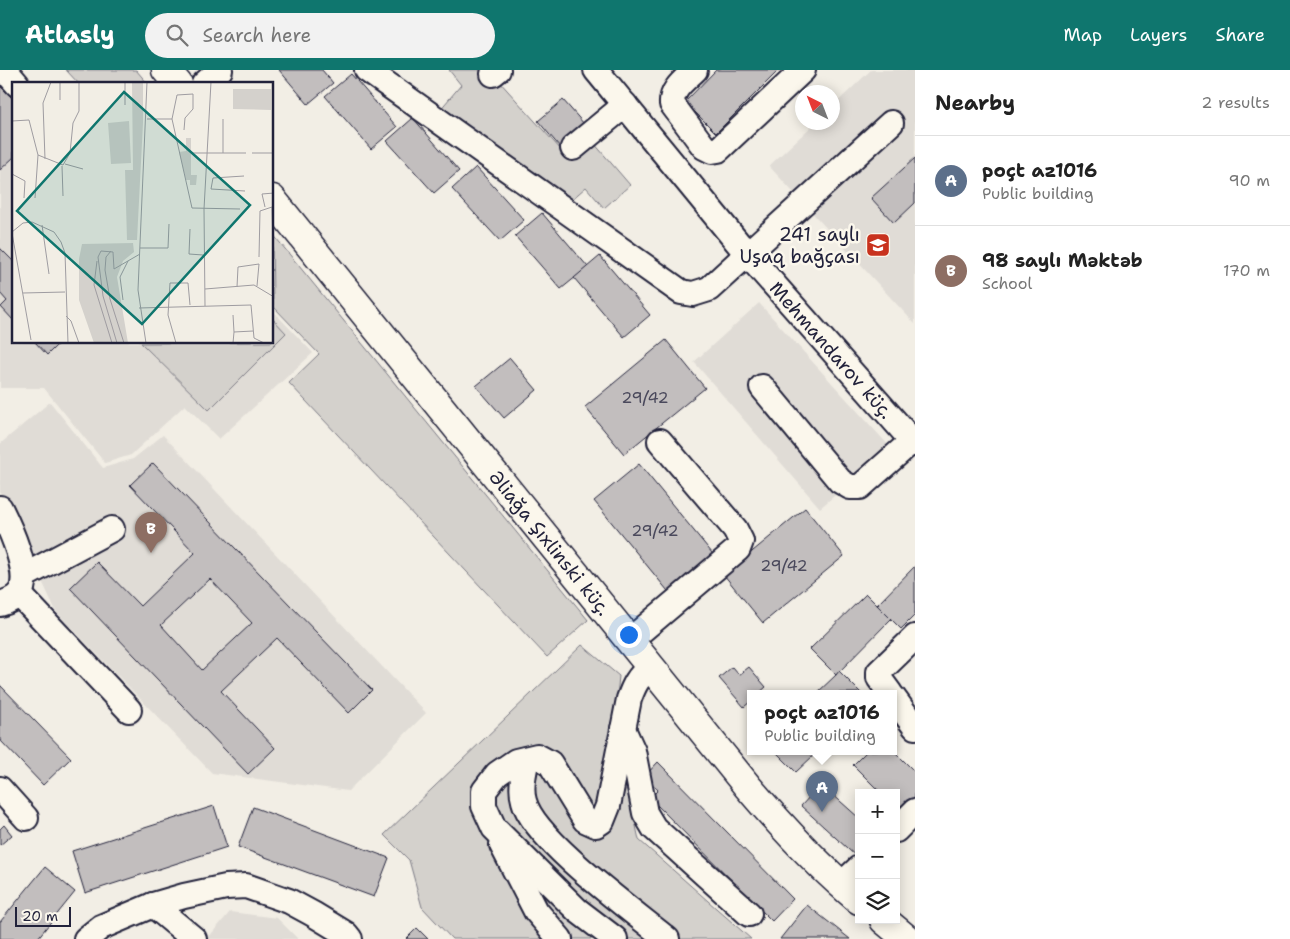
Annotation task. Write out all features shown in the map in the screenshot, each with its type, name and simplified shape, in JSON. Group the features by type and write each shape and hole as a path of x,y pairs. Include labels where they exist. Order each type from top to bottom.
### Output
{"main road":[{"path":"166,70 176,82"},
{"name":"Əliağa Şıxlinski küç.","path":"274,201 775,819 853,884"},
{"path":"889,924 907,939"}],"street":[{"path":"4,70 15,82"},
{"path":"206,82 220,70"},
{"path":"367,70 681,292 693,294 709,289 891,123"},
{"name":"Mehmandarov küç.","path":"596,70 747,254 913,443"},
{"path":"695,70 676,89 672,97 672,104 704,147 712,151 718,150 803,70"},
{"path":"573,148 625,105"},
{"path":"670,159 695,136"},
{"path":"762,387 840,481 850,488 860,487 913,443"},
{"path":"629,641 738,549 741,540 735,529 660,441"},
{"path":"0,508 19,555 14,591"},
{"path":"14,591 112,529"},
{"path":"14,591 129,710"},
{"path":"888,690 879,678 879,672 915,636"},
{"path":"560,939 536,910 484,806 484,791 497,774 516,761 537,756 550,763 585,820 596,825 602,821 608,806 629,699 634,683 650,667"},
{"path":"897,702 915,727"},
{"path":"623,729 633,751 645,813 654,828 749,914"},
{"path":"527,758 523,800 532,819 567,856 667,939"},
{"path":"0,788 26,818"},
{"path":"900,826 915,811"},
{"path":"494,828 577,910 615,939"},
{"path":"86,939 101,927 153,905 226,887 246,886 289,901 346,934 350,939"},
{"path":"153,905 194,939"}],"shaded area":[{"path":"0,70 21,70 33,82 12,82 12,344 274,344 274,312 313,353 219,439 185,405 131,455 105,463 44,388 0,388"},
{"path":"66,70 136,70 146,82 77,82"},
{"path":"449,70 489,70 571,161 593,142 630,185 604,208 586,187 570,201 439,111 461,85"},
{"name":"241 saylı Uşaq bağçası","path":"871,70 915,70 915,324 769,166 808,130 840,130 840,99"},
{"path":"274,235 588,620 547,657 289,383 319,354 274,307"},
{"path":"759,303 891,448 820,508 694,362"},
{"path":"274,320 286,333 209,410 142,344 274,344"},
{"path":"50,402 103,468 133,459 163,435 426,713 348,791 212,773 57,613 0,492 0,444"},
{"path":"582,645 619,676 611,756 624,770 639,840 751,939 452,939 422,907 409,860 384,835"},
{"path":"230,912 277,918 298,939 207,939"}],"building":[{"path":"279,70 322,70 333,83 308,104"},
{"path":"716,70 779,70 716,133 685,102"},
{"path":"351,74 397,127 371,149 325,96"},
{"path":"0,86 12,98 12,159 0,170"},
{"path":"563,100 585,125 560,147 538,121"},
{"path":"413,118 459,171 434,193 387,141"},
{"path":"915,158 915,203 894,223 871,198"},
{"path":"476,167 524,220 500,241 452,189"},
{"path":"542,213 588,267 561,289 515,236"},
{"path":"0,248 12,260 12,319 1,307 7,301 0,293"},
{"path":"600,256 650,315 624,337 574,278"},
{"path":"666,340 705,388 624,454 585,407"},
{"path":"37,344 58,344 47,355"},
{"path":"510,358 537,390 504,418 476,386"},
{"path":"153,463 372,690 349,713 277,638 221,691 275,748 248,774 70,588 97,562 140,606 195,553 130,485","holes":["210,579 252,623 202,670 161,625"]},
{"path":"639,464 717,559 672,596 594,501"},
{"path":"805,508 844,556 763,623 724,575"},
{"path":"915,566 915,615 901,629 877,605"},
{"path":"866,594 891,619 836,675 810,649"},
{"path":"732,667 739,675 749,667 766,687 762,690 747,690 747,704 744,707 719,678"},
{"path":"839,671 858,690 820,690"},
{"path":"0,685 71,758 43,785 0,740"},
{"path":"897,754 915,772 915,804 904,816 900,812 900,789 877,789 853,765 863,755"},
{"path":"779,755 814,755 796,772"},
{"path":"658,762 793,899 772,921 650,798 658,790 645,776"},
{"path":"821,784 855,814 855,855 801,806"},
{"path":"214,806 227,847 85,893 72,851"},
{"path":"253,807 389,858 374,897 238,847"},
{"path":"4,825 12,835 0,845 0,829"},
{"path":"45,867 75,892 37,939 0,939 0,922"},
{"path":"807,905 850,939 780,939"},
{"path":"417,928 428,939 406,939"}],"place":[{"name":"241 saylı Uşaq bağçası","path":"878,245"},
{"name":"98 saylı Məktəb","path":"151,553"},
{"name":"poçt az1016","path":"822,812"}]}
